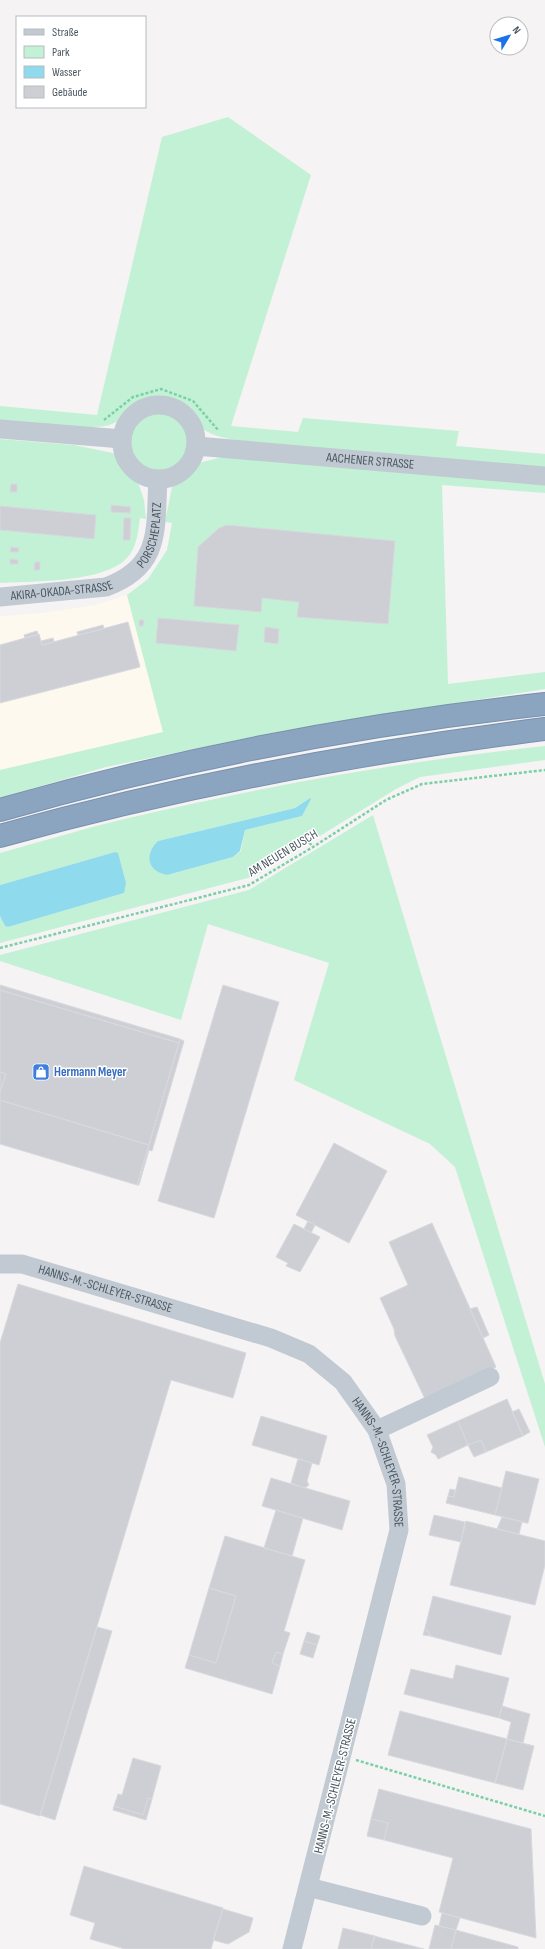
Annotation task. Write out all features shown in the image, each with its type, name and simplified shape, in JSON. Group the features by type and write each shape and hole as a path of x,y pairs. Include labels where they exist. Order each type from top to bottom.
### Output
{"highway":[{"path":"0,810 150,772 299,740 413,721 545,704"},
{"path":"0,836 140,799 299,766 396,749 545,729"}],"street":[{"path":"156,405 169,406 181,412 190,421 195,433 196,446 193,457 188,466 174,476 158,479 146,477 136,471 128,462 123,451 122,439 126,427 133,416 144,408 156,405"},
{"path":"0,429 122,439"},
{"name":"AACHENER STRASSE","path":"196,446 545,476"},
{"name":"PORSCHEPLATZ","path":"122,581 143,562 150,551 155,537 158,479"},
{"name":"AKIRA-OKADA-STRASSE","path":"0,597 106,587 122,581"},
{"name":"HANNS-M.-SCHLEYER-STRASSE","path":"0,1264 22,1264 271,1338 309,1354 343,1382 377,1430 396,1484 399,1530 343,1756 292,1949"},
{"path":"377,1430 490,1377"},
{"path":"308,1887 422,1916"}],"path":[{"path":"98,420 106,420 133,397 162,389 193,401 216,429 222,431"},
{"name":"AM NEUEN BUSCH","path":"0,948 249,885 313,847 386,800 422,784 545,770"},
{"path":"303,835 313,847"},
{"path":"343,1756 545,1816"}],"shaded area":[{"path":"127,595 163,732 0,770 0,616 42,613 95,605"}],"green space":[{"path":"228,117 311,175 231,426 298,432 303,418 459,431 456,446 545,454 545,467 268,444 219,437 204,430 191,412 179,403 168,399 158,398 142,403 119,420 112,424 103,426 66,427 0,423 0,406 97,415 162,137"},
{"path":"153,410 165,410 182,419 189,430 191,442 189,454 182,465 165,474 153,474 141,469 132,460 127,448 127,436 132,424 141,415"},
{"path":"0,439 74,445 113,453 118,456 124,468 139,485 144,500 146,519 140,518 135,544 127,558 116,566 102,572 85,576 49,581 0,583"},
{"path":"223,457 545,484 545,493 442,485 448,684 545,672 545,689 287,730 106,767 0,798 0,770 163,732 127,595 148,579 167,550 172,523 165,522 172,487 187,476 198,463"},
{"path":"545,746 545,760 420,777 396,789 255,876 0,943 0,916 5,926 8,927 124,893 115,852 0,885 0,853 120,820 278,786 385,767","holes":["310,798 302,816 245,830 241,851 233,857 167,875 158,841 295,808"]},
{"path":"373,815 545,1384 545,1447 455,1167 430,1144 294,1080 329,963 208,924 181,1020 0,961 0,955 249,890"}],"water":[{"path":"310,798 311,799 302,816 245,830 240,851 233,857 167,875 155,870 150,862 149,857 158,841 295,808"},
{"path":"115,852 118,853 126,883 124,893 8,927 5,926 0,916 0,885"}],"building":[{"path":"11,484 17,484 17,492 10,492"},
{"path":"111,505 131,507 130,513 111,512"},
{"path":"0,506 96,515 94,539 0,530"},
{"path":"124,518 131,518 130,540 123,540"},
{"path":"227,525 395,541 388,624 297,617 299,602 262,598 261,612 194,606 198,547 219,528"},
{"path":"11,547 19,548 18,552 10,552"},
{"path":"10,559 18,560 18,564 10,564"},
{"path":"35,562 40,562 40,570 34,570"},
{"path":"158,618 239,625 236,651 156,643"},
{"path":"139,620 144,620 143,626 139,626"},
{"path":"128,622 140,667 0,703 0,645 39,634 42,645"},
{"path":"103,625 104,629 78,635 77,632"},
{"path":"265,627 279,629 278,644 264,642"},
{"path":"37,631 38,635 25,638 24,635"},
{"path":"53,638 54,642 42,645 41,641"},
{"path":"0,985 180,1039 179,1043 0,990"},
{"path":"223,985 279,1002 214,1218 158,1201"},
{"path":"0,990 179,1043 149,1145 0,1100 0,1092 6,1074 0,1072"},
{"path":"180,1039 184,1041 152,1151 149,1150 139,1185 137,1185"},
{"path":"0,1072 6,1074 0,1092"},
{"path":"0,1100 149,1145 137,1185 0,1144"},
{"path":"334,1143 387,1171 349,1243 296,1215"},
{"path":"308,1221 315,1225 311,1233 304,1229"},
{"path":"432,1223 496,1367 425,1399 395,1336 394,1329 380,1298 408,1285 389,1242"},
{"path":"294,1224 320,1237 300,1272 286,1266 288,1263 276,1257"},
{"path":"18,1284 246,1353 233,1398 171,1380 40,1816 0,1804 0,1343"},
{"path":"477,1307 489,1335 483,1338 470,1309"},
{"path":"507,1399 523,1436 486,1452 481,1440 468,1445 458,1421"},
{"path":"519,1409 530,1432 523,1436 512,1412"},
{"path":"261,1416 327,1436 319,1465 252,1445"},
{"path":"458,1421 468,1445 438,1459 436,1455 431,1452 433,1447 427,1435"},
{"path":"481,1440 486,1452 474,1457 468,1445"},
{"path":"298,1459 312,1463 307,1481 309,1485 305,1488 291,1483"},
{"path":"506,1471 539,1479 528,1523 495,1515"},
{"path":"459,1477 502,1488 495,1515 446,1503 448,1496 454,1497"},
{"path":"271,1478 350,1501 342,1530 262,1506"},
{"path":"450,1489 455,1490 454,1497 448,1496"},
{"path":"276,1510 303,1518 292,1556 264,1548"},
{"path":"434,1515 465,1522 461,1542 429,1535"},
{"path":"502,1517 528,1523 522,1522 519,1534 497,1529"},
{"path":"466,1521 545,1541 545,1565 535,1605 450,1585"},
{"path":"225,1536 305,1560 284,1631 290,1633 283,1654 276,1652 272,1663 280,1666 272,1694 185,1668 189,1655 216,1663 236,1596 209,1588"},
{"path":"209,1588 236,1596 216,1663 189,1655"},
{"path":"433,1596 511,1616 501,1655 430,1636 425,1628"},
{"path":"97,1627 112,1631 55,1820 40,1815"},
{"path":"425,1628 430,1634 430,1636 423,1635"},
{"path":"307,1632 320,1636 317,1645 304,1641"},
{"path":"304,1641 317,1645 313,1658 300,1654"},
{"path":"276,1652 283,1654 280,1666 272,1663"},
{"path":"456,1665 509,1678 499,1718 404,1694 411,1669 453,1679"},
{"path":"502,1706 530,1714 523,1743 507,1739 511,1722 499,1718"},
{"path":"400,1711 507,1739 495,1783 388,1755"},
{"path":"507,1739 534,1746 523,1790 495,1783"},
{"path":"133,1758 161,1766 152,1799 148,1798 143,1815 114,1806 118,1794 122,1795"},
{"path":"379,1789 531,1829 536,1938 439,1912 453,1858 384,1840 388,1823 371,1819"},
{"path":"148,1798 152,1799 146,1820 113,1810 114,1806 143,1815"},
{"path":"371,1819 388,1823 384,1840 367,1836"},
{"path":"84,1866 223,1908 211,1949 125,1949 90,1939 95,1923 70,1915"},
{"path":"223,1909 253,1918 249,1932 228,1944 213,1940"},
{"path":"442,1913 460,1918 456,1930 439,1926"},
{"path":"435,1925 456,1930 451,1949 429,1949"},
{"path":"343,1928 375,1936 371,1949 338,1949"},
{"path":"456,1930 518,1947 518,1949 451,1949"},
{"path":"374,1936 424,1949 371,1949"}],"place":[{"name":"Hermann Meyer","path":"41,1072"}]}
